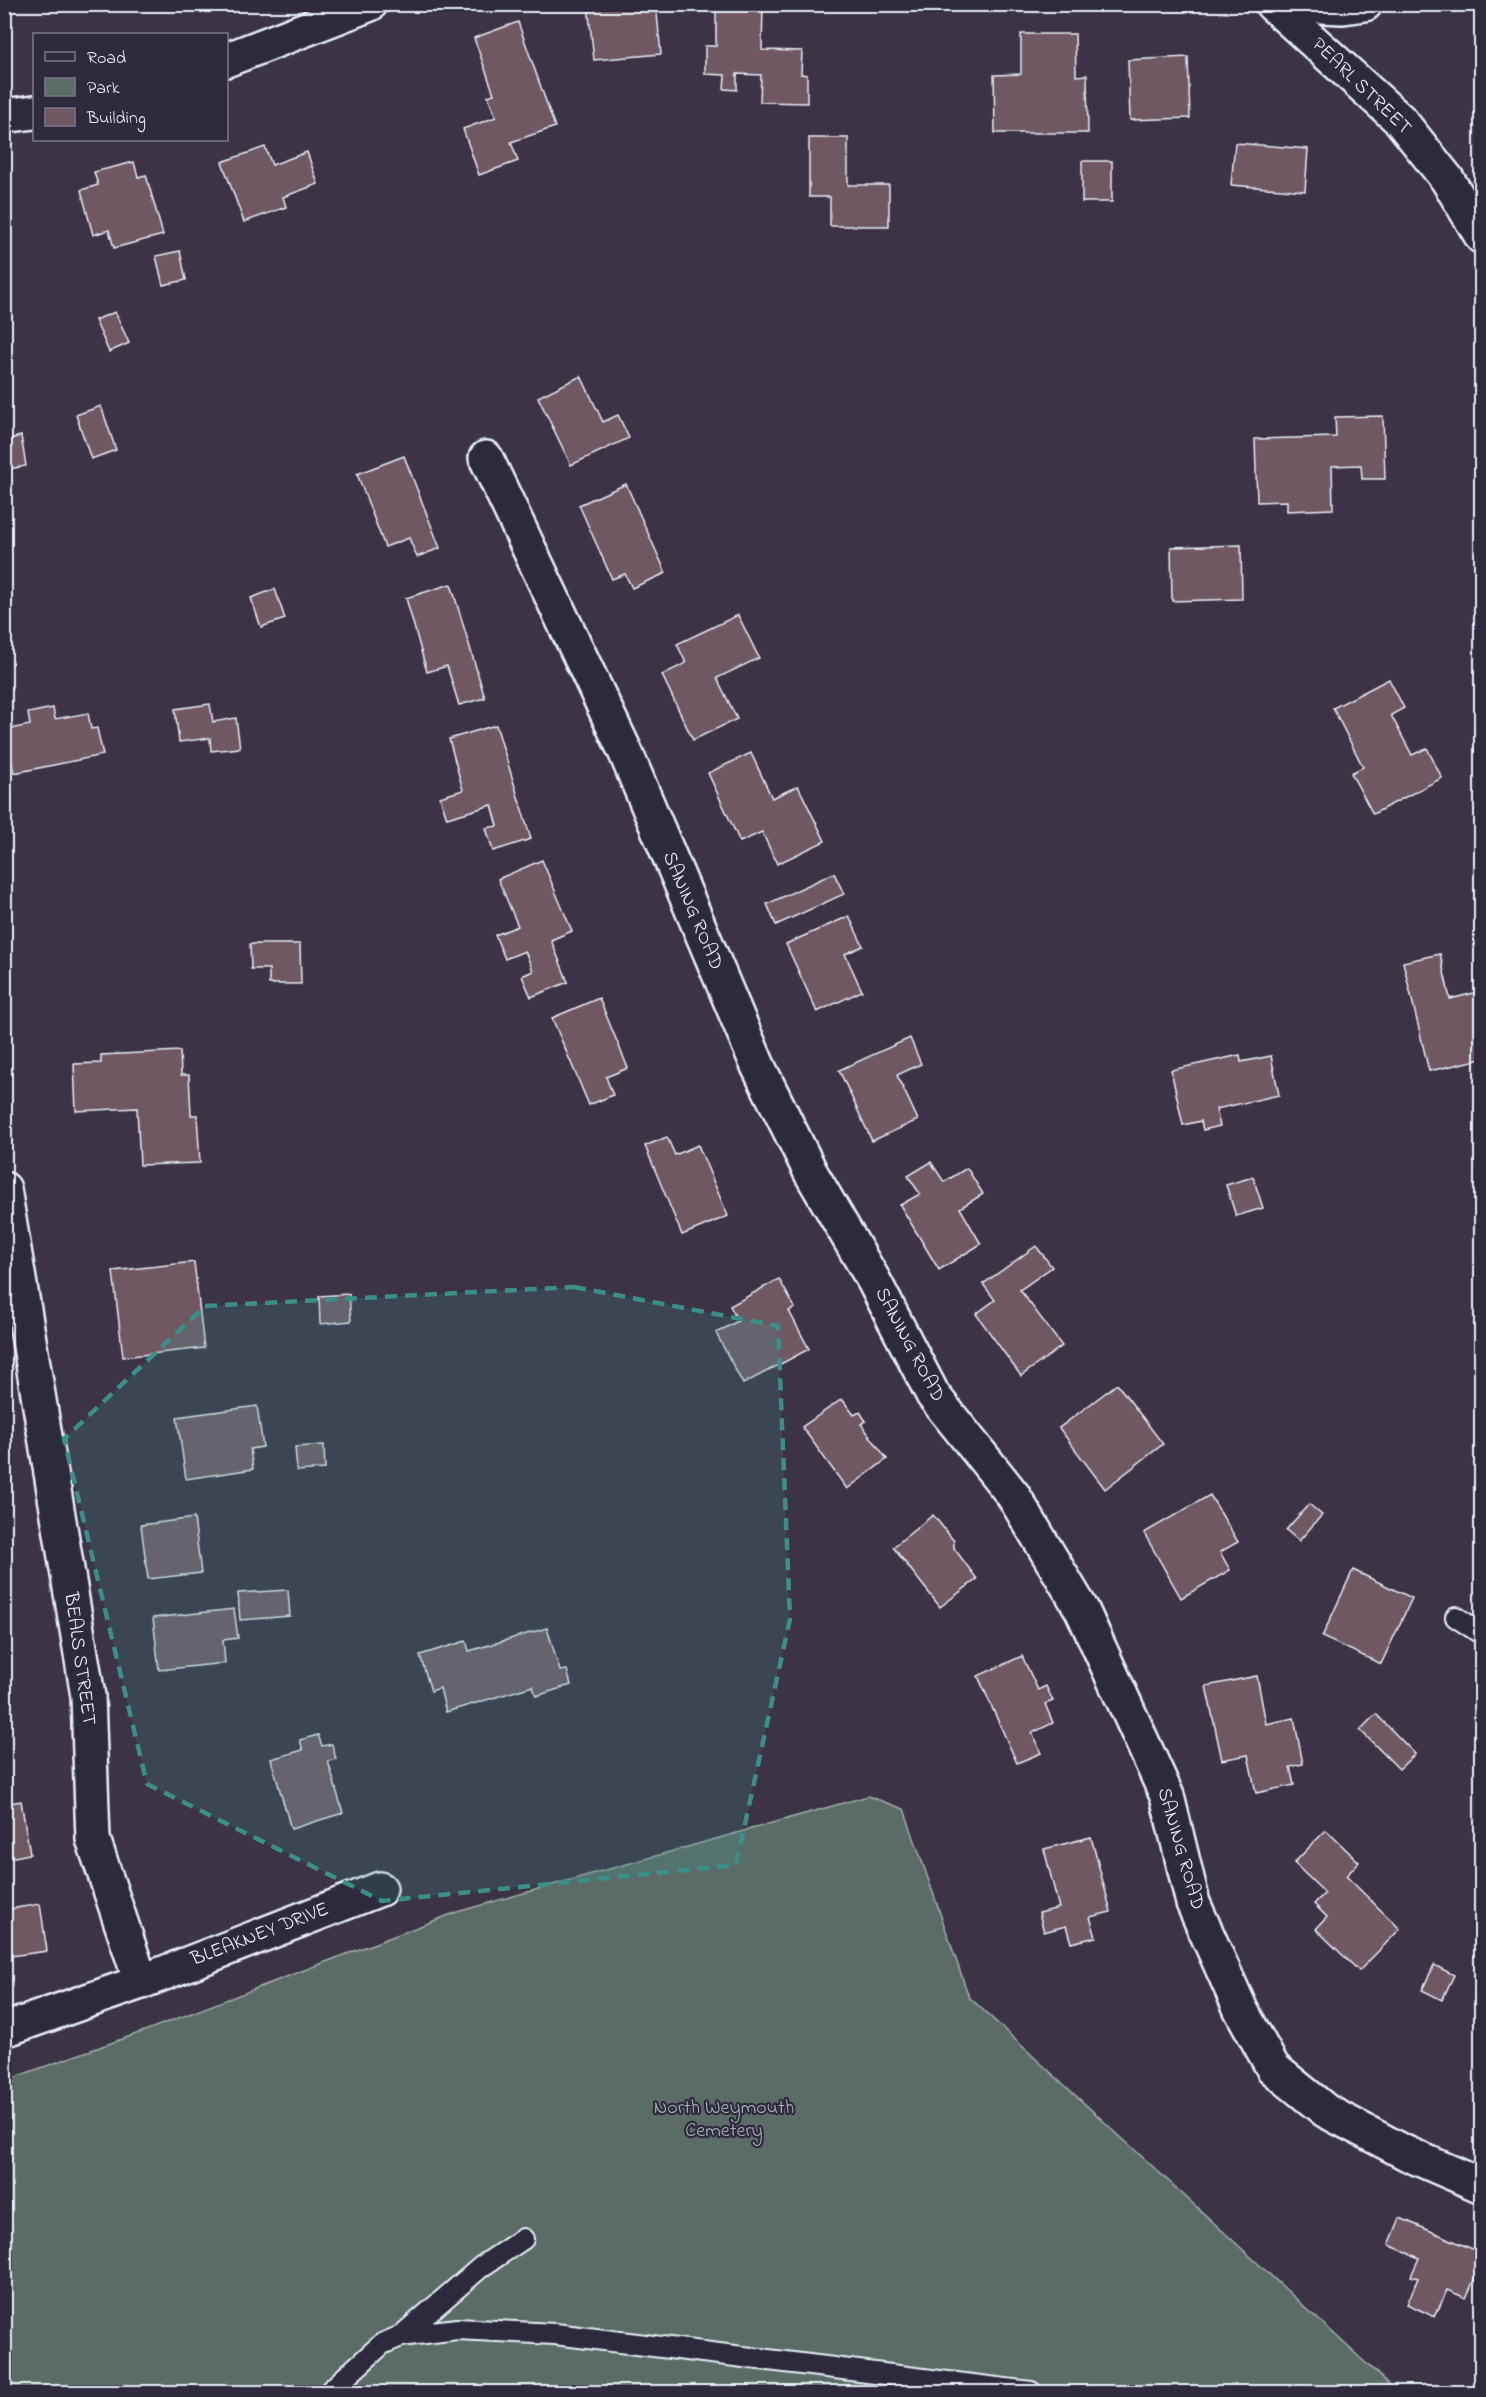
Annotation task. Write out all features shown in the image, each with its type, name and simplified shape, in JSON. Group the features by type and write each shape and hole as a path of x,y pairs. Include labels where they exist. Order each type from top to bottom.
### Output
{"street":[{"path":"228,59 370,4"},
{"name":"PEARL STREET","path":"1272,4 1400,120 1447,179 1482,237"},
{"name":"PEARL STREET","path":"1278,4 1343,7 1365,4"},
{"path":"4,116 33,112"},
{"name":"SANING ROAD","path":"486,458 625,751 758,1066 811,1173 874,1281 933,1395 1013,1495 1082,1610 1167,1796 1193,1903 1241,2010 1273,2068 1326,2110 1406,2153 1482,2186"},
{"name":"BEALS STREET","path":"4,1189 88,1696 93,1839 141,1982"},
{"name":"BLEAKNEY DRIVE","path":"141,1982 380,1889"},
{"path":"4,2030 141,1982"}],"lane":[{"path":"1456,1617 1482,1634"},
{"path":"401,2336 480,2267 523,2239"},
{"path":"329,2392 382,2344 401,2336 457,2329 555,2334 1031,2392"}],"highlighted area":[{"path":"574,1287 778,1326 790,1619 736,1865 382,1901 147,1784 64,1439 205,1306"}],"green space":[{"name":"North Weymouth Cemetery","path":"868,1796 904,1809 969,1997 1397,2392 5,2392 4,2081 139,2033 457,1912"}],"building":[{"path":"656,4 661,54 594,60 588,6"},
{"path":"716,4 763,4 762,50 802,51 801,74 807,75 807,103 760,102 761,75 737,74 737,90 724,89 725,75 705,74 705,46 716,46"},
{"path":"518,22 555,127 511,142 518,161 479,175 463,129 496,117 488,96 494,94 474,38"},
{"path":"1021,34 1075,34 1076,76 1087,75 1088,133 995,133 994,75 1021,74"},
{"path":"1188,57 1190,118 1130,120 1128,60"},
{"path":"809,138 848,138 848,185 889,185 889,226 830,226 830,197 809,197"},
{"path":"1235,143 1308,149 1305,191 1231,185"},
{"path":"265,147 272,165 307,152 318,184 283,197 286,207 244,222 222,162"},
{"path":"1082,161 1112,161 1112,202 1082,202"},
{"path":"134,162 138,177 146,175 163,235 114,248 109,230 93,235 81,190 98,185 94,172"},
{"path":"180,251 186,280 163,285 156,256"},
{"path":"115,312 129,343 109,352 95,320"},
{"path":"581,376 603,422 618,415 629,438 571,465 538,397"},
{"path":"101,406 116,450 91,459 76,415"},
{"path":"4,413 9,439 21,436 26,466 4,470"},
{"path":"1383,416 1385,479 1362,479 1361,465 1332,466 1333,509 1287,511 1287,501 1257,502 1255,439 1336,437 1335,417"},
{"path":"404,456 440,548 417,557 409,538 385,547 357,474"},
{"path":"626,484 666,573 632,588 625,574 612,579 579,505"},
{"path":"1241,545 1242,599 1172,601 1171,547"},
{"path":"451,584 485,698 459,705 447,666 427,672 406,598"},
{"path":"275,589 285,619 261,627 251,598"},
{"path":"738,615 759,658 717,678 737,719 693,740 662,675 686,663 677,644"},
{"path":"1389,679 1404,708 1391,715 1412,755 1427,748 1442,778 1373,814 1351,773 1363,767 1333,708"},
{"path":"210,704 213,722 236,718 240,748 211,751 210,738 179,742 175,709"},
{"path":"53,708 55,719 88,713 91,729 97,728 103,755 14,773 5,730 30,725 28,713"},
{"path":"496,725 531,839 493,851 486,828 498,826 492,805 447,818 440,797 463,790 449,739"},
{"path":"751,753 772,798 798,786 825,841 777,864 762,832 740,842 708,773"},
{"path":"542,860 572,931 551,940 568,982 531,997 522,976 533,971 525,951 505,959 495,935 518,926 498,879"},
{"path":"834,873 844,894 776,925 767,904"},
{"path":"849,916 863,946 845,954 862,991 817,1012 786,944"},
{"path":"250,944 300,944 301,984 269,984 269,969 251,969"},
{"path":"1440,954 1450,999 1482,991 1482,1059 1429,1071 1403,962"},
{"path":"599,998 628,1068 606,1077 613,1095 589,1105 552,1018"},
{"path":"910,1038 921,1064 897,1075 918,1120 872,1141 839,1070"},
{"path":"180,1051 181,1075 189,1075 191,1115 197,1115 200,1163 140,1165 137,1108 76,1111 74,1064 101,1063 101,1055"},
{"path":"1240,1055 1241,1062 1271,1056 1279,1095 1216,1109 1220,1126 1203,1130 1201,1121 1183,1125 1171,1070"},
{"path":"667,1137 675,1155 698,1145 728,1216 682,1235 645,1146"},
{"path":"931,1162 944,1182 967,1168 983,1194 960,1208 981,1244 939,1270 900,1205 920,1194 908,1176"},
{"path":"1253,1177 1263,1208 1236,1216 1226,1185"},
{"path":"1036,1246 1052,1267 1020,1290 1062,1346 1021,1376 976,1314 995,1300 983,1284"},
{"path":"194,1262 204,1348 123,1357 113,1271"},
{"path":"779,1279 795,1308 789,1311 809,1349 743,1384 716,1333 738,1321 730,1306"},
{"path":"349,1294 351,1321 320,1324 319,1296"},
{"path":"1117,1384 1163,1444 1105,1489 1059,1428"},
{"path":"842,1399 854,1415 860,1412 866,1421 861,1424 887,1459 847,1489 802,1427"},
{"path":"257,1406 263,1447 250,1449 253,1469 186,1479 177,1417"},
{"path":"324,1445 325,1469 297,1471 295,1447"},
{"path":"1210,1495 1238,1542 1220,1552 1230,1570 1181,1598 1144,1533"},
{"path":"1309,1504 1322,1515 1299,1541 1286,1530"},
{"path":"933,1515 954,1541 954,1548 977,1579 940,1607 893,1547"},
{"path":"194,1518 201,1573 148,1579 141,1525"},
{"path":"1353,1570 1412,1598 1381,1664 1322,1637"},
{"path":"288,1590 290,1616 240,1620 238,1593"},
{"path":"234,1609 238,1638 223,1640 225,1663 159,1670 153,1618"},
{"path":"547,1628 560,1671 567,1670 571,1685 536,1696 533,1686 446,1712 440,1688 431,1691 420,1655 466,1641 469,1651"},
{"path":"1022,1656 1038,1690 1046,1686 1053,1701 1045,1704 1053,1723 1032,1733 1041,1753 1017,1763 978,1676"},
{"path":"1257,1676 1266,1724 1294,1718 1303,1764 1290,1767 1294,1785 1256,1793 1248,1755 1222,1760 1206,1686"},
{"path":"1376,1714 1415,1754 1399,1769 1360,1730"},
{"path":"318,1735 322,1746 332,1744 336,1759 328,1761 343,1813 291,1829 271,1759 303,1750 300,1740"},
{"path":"21,1801 30,1854 4,1859 4,1804"},
{"path":"1326,1830 1359,1862 1346,1876 1400,1929 1359,1971 1316,1929 1327,1917 1314,1904 1325,1893 1294,1863"},
{"path":"1091,1837 1111,1912 1090,1917 1096,1937 1071,1943 1066,1926 1044,1932 1039,1913 1059,1908 1044,1849"},
{"path":"40,1904 47,1951 4,1957 4,1910"},
{"path":"1434,1965 1454,1975 1442,2000 1422,1990"},
{"path":"1400,2218 1482,2253 1482,2262 1466,2298 1447,2290 1435,2317 1407,2304 1418,2278 1411,2276 1419,2258 1389,2245"}]}
